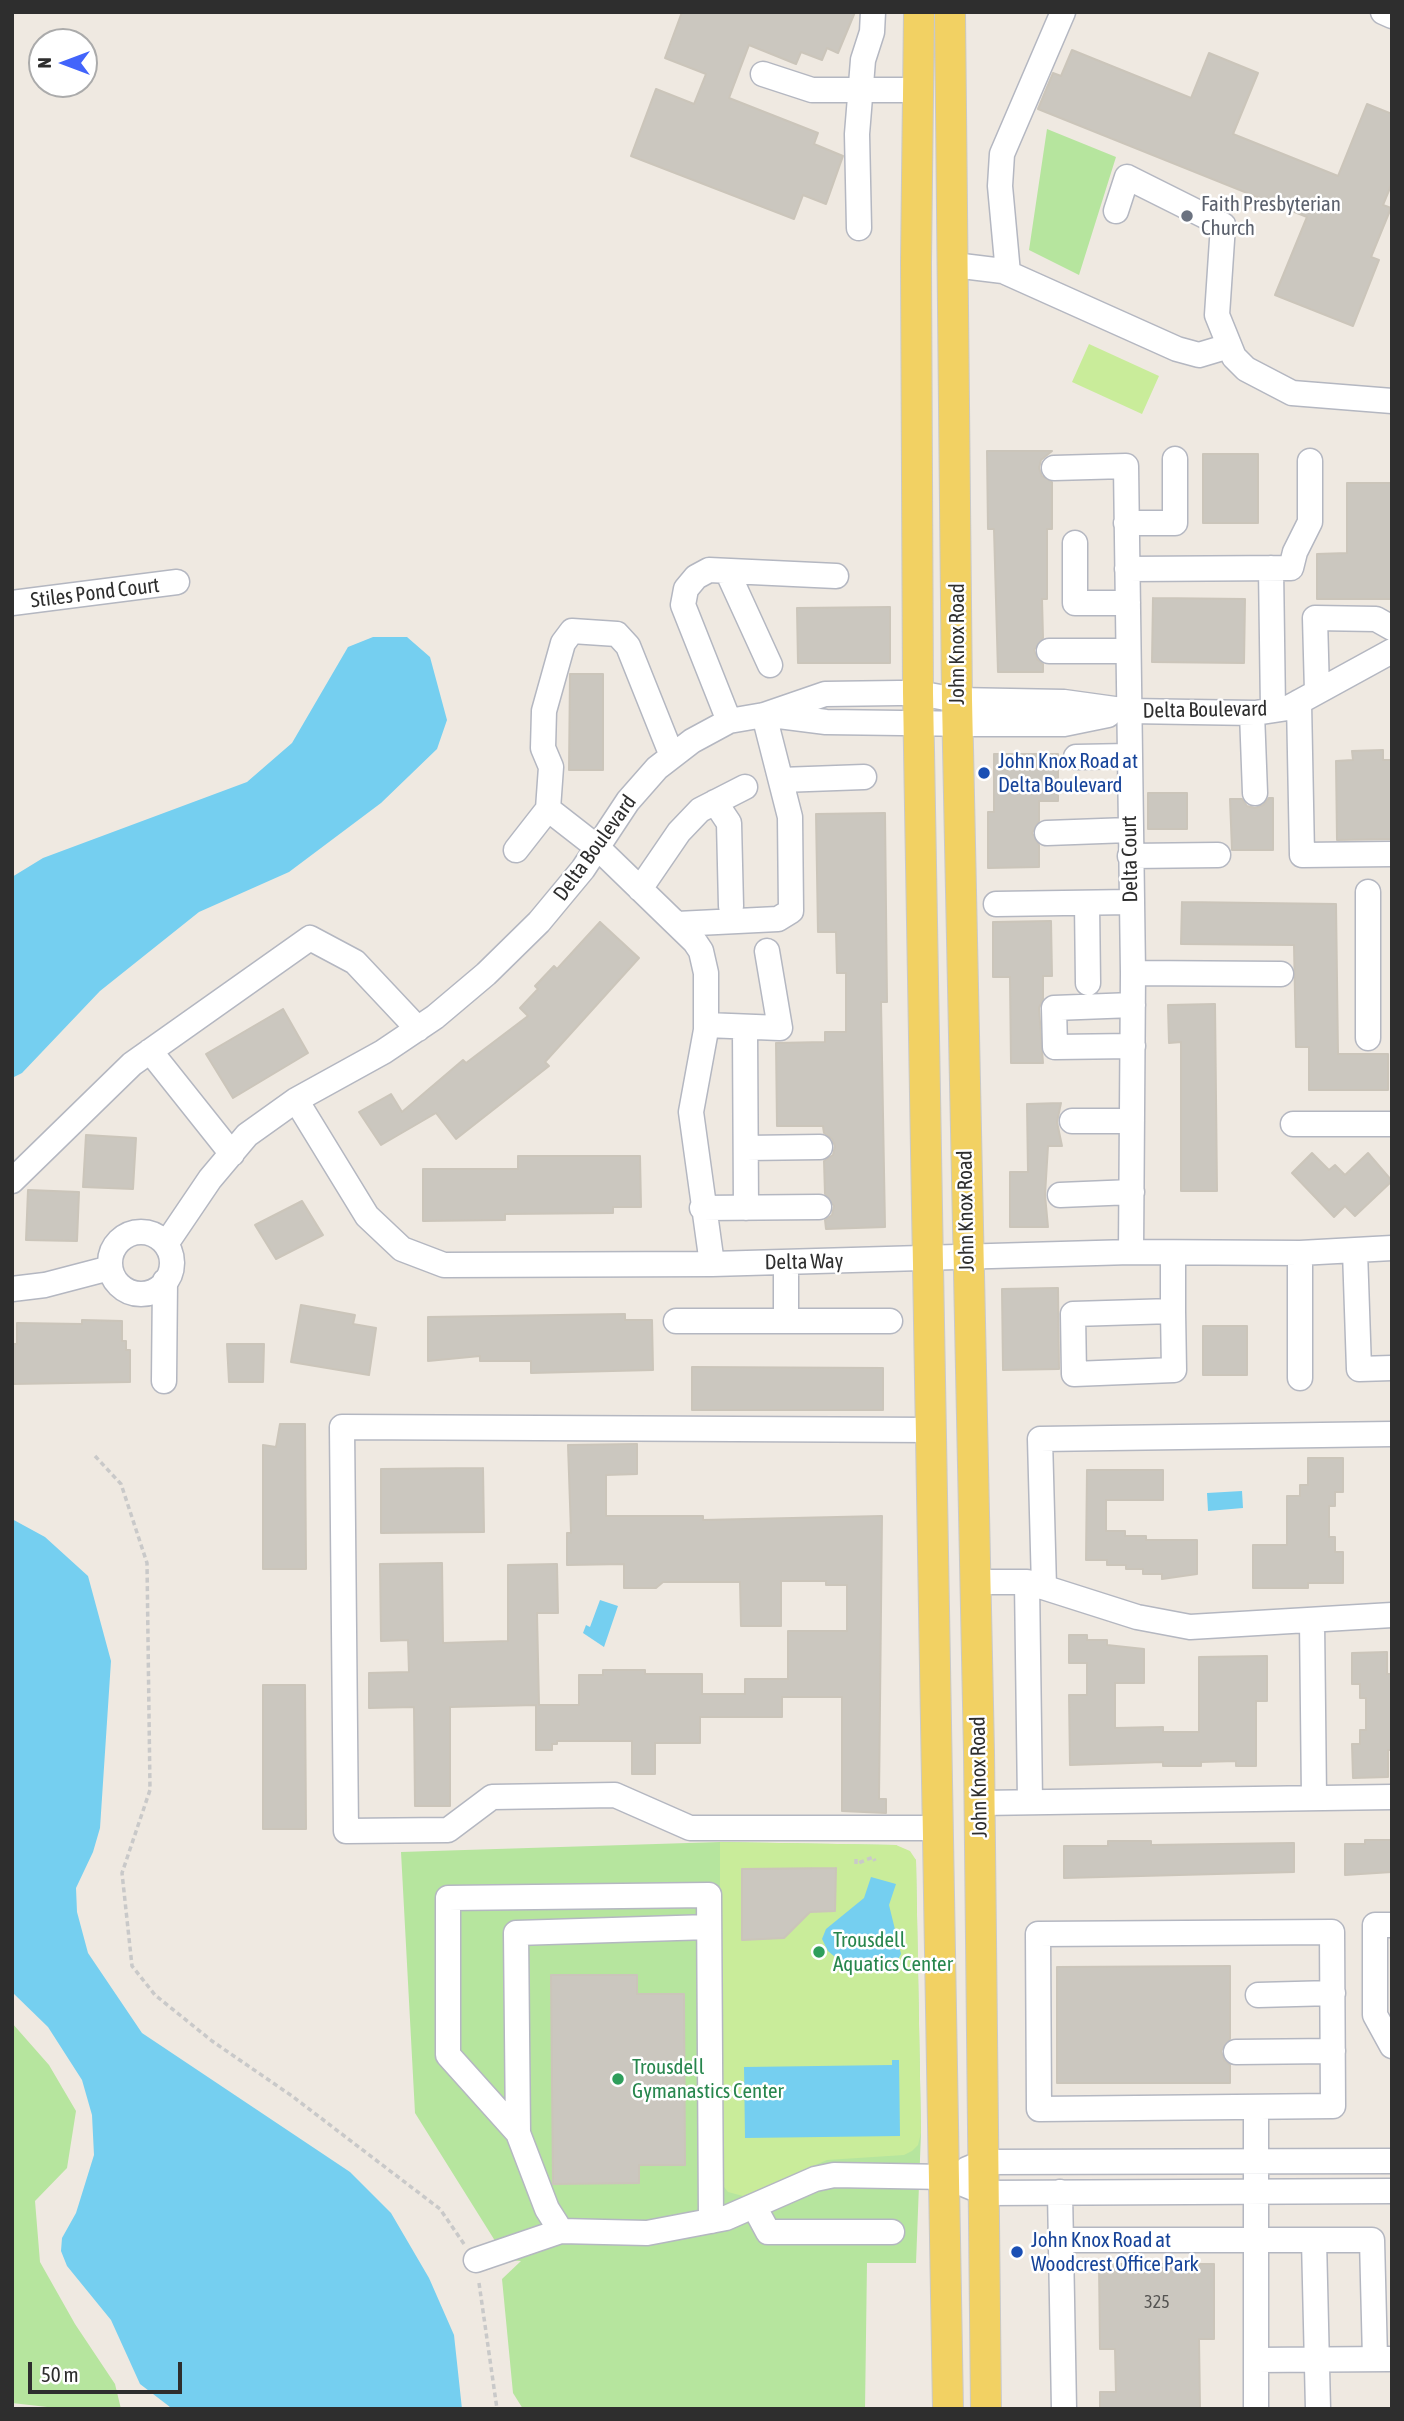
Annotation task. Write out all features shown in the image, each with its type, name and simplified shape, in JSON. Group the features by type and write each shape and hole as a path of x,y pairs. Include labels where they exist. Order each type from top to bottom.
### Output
{"main road":[{"name":"John Knox Road","path":"919,12 916,262 919,707 948,2409"},
{"name":"John Knox Road","path":"950,12 957,712 980,1815 986,2409"},
{"path":"916,262 954,265"},
{"path":"939,1816 980,1815"}],"street":[{"path":"859,228 860,90 863,60 872,32 873,12"},
{"path":"1383,12 1392,16"},
{"path":"1008,273 1000,186 1002,154 1059,21"},
{"path":"763,74 812,90 919,90"},
{"path":"1116,211 1127,177 1223,225 1217,315 1234,357 1246,369 1292,393 1392,401"},
{"path":"954,265 1008,273 1177,349 1199,355 1229,346"},
{"path":"1126,523 1175,523 1175,459"},
{"path":"1127,569 1291,568 1295,552 1310,522 1310,461"},
{"name":"Delta Court","path":"1054,468 1126,466 1133,972 1131,1252"},
{"path":"1075,543 1075,603 1128,603"},
{"path":"1255,793 1263,711 1271,568"},
{"path":"729,721 683,605 686,589 696,577 709,570 836,576"},
{"path":"727,571 770,665"},
{"name":"Stiles Pond Court","path":"12,603 177,582"},
{"path":"1392,628 1377,619 1315,618 1308,697 1303,855 1392,854"},
{"path":"516,850 548,809 551,766 543,748 544,711 563,643 572,631 617,634 628,646 672,756"},
{"path":"1049,652 1128,650"},
{"name":"Delta Boulevard","path":"166,1244 210,1179 247,1135 296,1100 418,1029 486,974 539,922 598,848 628,801 657,768 729,721 764,715 825,694 1064,724 1129,711 1263,711 1308,697 1392,651"},
{"path":"677,924 778,919 791,911 790,817 764,715"},
{"path":"1076,757 1129,756"},
{"path":"781,780 864,777"},
{"path":"640,888 679,832 700,810 745,787"},
{"path":"715,802 729,823 731,906"},
{"path":"548,809 598,848 677,924 701,951 706,973 706,1025 691,1112 702,1208 712,1264"},
{"path":"1047,833 1129,830"},
{"path":"1130,856 1217,855"},
{"path":"1368,892 1380,970 1368,1038"},
{"path":"1087,902 1088,983"},
{"path":"996,904 1131,902"},
{"path":"12,1181 132,1064 310,938 355,962 418,1029"},
{"path":"706,1025 745,1029 780,1028 767,951"},
{"path":"1133,972 1281,974"},
{"path":"1133,1006 1054,1008 1055,1047 1133,1046"},
{"path":"745,1029 746,1208"},
{"path":"150,1051 232,1154"},
{"name":"Delta Way","path":"296,1100 367,1216 402,1250 444,1265 786,1263 1131,1252 1300,1253 1392,1248"},
{"path":"1072,1121 1132,1121"},
{"path":"1293,1124 1392,1124"},
{"path":"746,1148 820,1147"},
{"path":"1060,1195 1132,1192"},
{"path":"702,1208 819,1207"},
{"path":"132,1233 152,1234 166,1244 172,1258 171,1269 159,1288 145,1294 135,1293 115,1281 110,1268 112,1250 123,1237 132,1233"},
{"path":"1355,1251 1359,1369 1392,1368"},
{"path":"1173,1253 1174,1370 1074,1374 1073,1314 1173,1311"},
{"path":"1300,1253 1300,1378"},
{"path":"786,1263 786,1321"},
{"path":"12,1289 45,1285 110,1268"},
{"path":"164,1381 165,1281"},
{"path":"676,1321 890,1321"},
{"path":"932,1430 342,1427 346,1831 448,1830 492,1797 615,1796 690,1828 939,1816"},
{"path":"1030,1802 1040,1439 1392,1434"},
{"path":"975,1582 1035,1585 1137,1617 1190,1627 1392,1615"},
{"path":"1312,1621 1314,1798"},
{"path":"980,1815 1030,1802 1392,1797"},
{"path":"518,2133 448,2055 448,1898 709,1895 712,2221"},
{"path":"1392,1925 1376,1925 1375,1989 1375,2015 1392,2046"},
{"path":"561,2231 547,2209 518,2133 516,1933 709,1927"},
{"path":"1332,1932 1333,2051 1333,2106 1039,2109 1038,1934 1332,1932"},
{"path":"1258,1995 1333,1993"},
{"path":"1236,2052 1333,2051"},
{"path":"1256,2107 1256,2409"},
{"path":"946,2177 984,2162 1392,2161"},
{"path":"476,2260 561,2231 647,2233 712,2221 815,2179 834,2175 946,2177 985,2193 1392,2191"},
{"path":"1060,2192 1064,2409"},
{"path":"754,2206 768,2232 892,2232"},
{"path":"1061,2240 1372,2240 1383,2359 1256,2360"},
{"path":"1314,2240 1318,2409"}],"path":[{"path":"95,1456 121,1484 147,1563 150,1790 122,1874 132,1966 155,1995 203,2033 292,2096 440,2209 476,2260 497,2409"},
{"path":"856,1859 856,1864 873,1857 875,1861"}],"green space":[{"path":"1047,129 1116,157 1079,275 1029,250"},
{"path":"1089,344 1159,376 1142,414 1072,382"},
{"path":"720,1842 896,1845 916,1860 921,2133 916,2263 867,2263 865,2409 523,2409 513,2393 502,2279 521,2261 507,2260 415,2113 401,1852"},
{"name":"Trousdell Aquatics Center","path":"720,1842 896,1845 910,1851 916,1860 921,2133 918,2145 912,2151 904,2155 827,2160 743,2196 728,2192 720,2182"},
{"path":"12,2023 49,2065 76,2111 67,2168 35,2201 40,2262 75,2324 115,2384 121,2409 65,2409 12,2403"}],"water":[{"path":"373,637 407,637 430,657 447,720 437,749 381,803 289,872 199,912 100,991 22,1073 12,1078 12,877 43,858 247,782 292,743 348,647"},
{"path":"1242,1491 1243,1508 1208,1511 1207,1493"},
{"path":"12,1519 45,1537 88,1576 111,1661 100,1828 93,1852 76,1888 77,1912 88,1953 142,2033 350,2172 391,2213 429,2278 454,2335 462,2409 170,2407 140,2384 111,2320 67,2266 61,2251 62,2238 76,2213 94,2155 92,2115 82,2080 48,2027 12,1992"},
{"path":"600,1600 618,1606 604,1647 583,1633 586,1625 590,1627"},
{"path":"871,1877 896,1884 889,1905 901,1954 895,1965 882,1970 866,1970 841,1962 828,1951 822,1939 826,1929 864,1898"},
{"path":"892,2060 899,2060 900,2136 745,2138 744,2067 892,2065"}],"building":[{"path":"682,12 855,12 838,53 827,48 822,60 801,52 796,64 749,45 729,98 818,133 814,144 843,156 826,204 803,195 794,219 631,156 656,89 694,104 706,74 665,58"},
{"path":"1072,50 1191,98 1209,53 1258,73 1233,134 1338,176 1367,104 1392,114 1392,183 1383,205 1391,208 1371,257 1379,260 1353,326 1275,295 1307,217 1038,109 1053,73 1061,76"},
{"path":"987,451 1052,451 1041,460 1039,468 1042,476 1052,482 1052,529 1047,529 1047,599 1042,599 1043,638 1034,650 1037,659 1043,664 1043,672 998,672 994,529 988,529"},
{"path":"1203,454 1258,454 1258,523 1203,523"},
{"path":"1347,483 1392,483 1392,599 1317,599 1317,554 1347,553"},
{"path":"1153,598 1245,599 1244,663 1152,662"},
{"path":"890,607 890,663 798,663 797,608"},
{"path":"570,674 603,674 603,770 569,770"},
{"path":"1383,750 1383,760 1391,760 1392,839 1337,840 1336,761 1353,760 1352,751"},
{"path":"994,754 1058,754 1058,801 1039,801 1039,821 1032,833 1039,845 1039,867 988,868 988,812 994,812"},
{"path":"1148,793 1187,793 1187,829 1148,829"},
{"path":"1269,798 1273,798 1273,850 1232,850 1230,799 1242,799 1247,806 1255,808 1263,805"},
{"path":"885,813 887,1002 881,1002 885,1227 826,1229 825,1220 832,1215 834,1206 825,1194 824,1161 833,1155 835,1146 832,1139 824,1133 823,1126 777,1126 776,1043 825,1042 825,1032 846,1032 846,973 837,973 836,932 818,932 816,814"},
{"path":"1182,902 1336,904 1338,1054 1388,1054 1388,1090 1309,1090 1309,1047 1296,1047 1294,945 1181,944"},
{"path":"1051,921 1052,976 1043,976 1043,999 1039,1008 1043,1063 1011,1063 1010,977 993,977 993,922"},
{"path":"600,922 639,958 545,1062 549,1066 456,1139 436,1113 381,1145 359,1112 391,1094 402,1112 463,1060 466,1063 528,1016 520,1008 538,989 535,986 554,966 557,969"},
{"path":"1215,1004 1217,1191 1181,1191 1181,1042 1169,1043 1168,1005"},
{"path":"283,1009 308,1053 233,1098 206,1054"},
{"path":"1061,1103 1057,1122 1062,1146 1048,1146 1045,1195 1048,1227 1010,1227 1010,1172 1028,1172 1027,1104"},
{"path":"86,1135 136,1138 133,1189 83,1187"},
{"path":"1312,1153 1329,1170 1335,1165 1345,1175 1368,1153 1392,1181 1355,1216 1345,1206 1334,1217 1292,1173"},
{"path":"518,1156 640,1156 641,1207 613,1207 613,1213 505,1214 505,1220 423,1221 423,1169 518,1169"},
{"path":"28,1190 79,1192 77,1241 26,1240"},
{"path":"302,1201 323,1235 276,1259 255,1225"},
{"path":"1058,1288 1059,1369 1003,1370 1002,1289"},
{"path":"301,1305 355,1315 353,1324 376,1328 369,1375 291,1362"},
{"path":"625,1314 625,1320 652,1320 653,1370 531,1373 531,1361 480,1361 480,1356 428,1361 428,1317"},
{"path":"82,1320 122,1321 122,1341 126,1341 126,1350 130,1350 130,1382 12,1384 13,1344 17,1344 17,1323 82,1324"},
{"path":"1203,1326 1247,1326 1247,1375 1203,1375"},
{"path":"227,1344 264,1344 263,1382 229,1382"},
{"path":"692,1367 883,1368 883,1410 692,1410"},
{"path":"280,1424 305,1424 306,1569 263,1569 263,1445 276,1447"},
{"path":"637,1444 637,1474 606,1475 606,1516 703,1516 703,1520 882,1516 879,1799 886,1799 886,1813 842,1811 842,1697 782,1697 782,1717 700,1717 700,1743 655,1743 655,1774 632,1774 632,1741 557,1741 557,1744 552,1744 552,1750 536,1750 536,1705 450,1707 450,1806 415,1806 414,1707 369,1708 369,1673 409,1672 408,1640 381,1641 380,1564 442,1563 443,1643 508,1641 508,1565 557,1564 558,1613 537,1613 539,1705 579,1705 579,1675 603,1675 603,1670 645,1670 645,1674 702,1674 702,1694 745,1694 745,1679 788,1679 788,1631 847,1631 847,1585 826,1585 826,1581 781,1581 781,1626 741,1626 740,1582 663,1582 656,1588 624,1588 624,1564 567,1565 567,1533 571,1533 568,1445"},
{"path":"1308,1458 1343,1458 1343,1492 1335,1492 1335,1506 1329,1506 1329,1537 1335,1537 1335,1552 1343,1552 1343,1583 1308,1583 1308,1588 1253,1588 1253,1545 1287,1545 1287,1496 1300,1496 1300,1485 1308,1485"},
{"path":"483,1468 484,1532 381,1533 381,1469"},
{"path":"1087,1470 1163,1470 1163,1500 1106,1500 1106,1531 1125,1531 1125,1536 1146,1536 1146,1540 1197,1540 1197,1574 1162,1579 1162,1574 1143,1574 1143,1569 1107,1565 1107,1560 1086,1560"},
{"path":"1069,1635 1087,1635 1087,1640 1107,1640 1107,1645 1144,1649 1144,1683 1115,1683 1115,1728 1163,1727 1163,1732 1199,1732 1199,1657 1267,1656 1267,1701 1256,1701 1256,1766 1236,1766 1236,1761 1201,1762 1201,1766 1163,1766 1163,1762 1070,1765 1069,1695 1087,1695 1087,1663 1069,1663"},
{"path":"1387,1652 1387,1674 1392,1674 1392,1750 1388,1750 1388,1777 1353,1778 1352,1744 1360,1744 1360,1730 1366,1730 1366,1698 1360,1698 1360,1684 1352,1684 1352,1653"},
{"path":"263,1685 305,1685 306,1829 263,1829"},
{"path":"1365,1840 1392,1840 1392,1872 1345,1875 1345,1844 1365,1844"},
{"path":"1108,1841 1151,1841 1151,1845 1294,1843 1294,1872 1064,1878 1064,1846 1108,1846"},
{"path":"836,1868 835,1911 810,1912 784,1938 742,1940 742,1869"},
{"path":"1230,1966 1230,2039 1221,2051 1224,2060 1230,2065 1230,2083 1057,2083 1057,1967"},
{"name":"Trousdell Gymanastics Center","path":"551,1975 637,1975 637,1994 684,1994 685,2165 639,2165 639,2183 553,2184"},
{"path":"1099,2264 1214,2264 1214,2339 1199,2339 1200,2409 1100,2409 1100,2392 1116,2392 1115,2349 1100,2349"}],"place":[{"name":"Faith Presbyterian Church","path":"1187,216"},
{"name":"John Knox Road at Delta Boulevard","path":"984,773"},
{"name":"Trousdell Aquatics Center","path":"819,1952"},
{"name":"Trousdell Gymanastics Center","path":"618,2079"},
{"name":"John Knox Road at Woodcrest Office Park","path":"1017,2252"}]}
